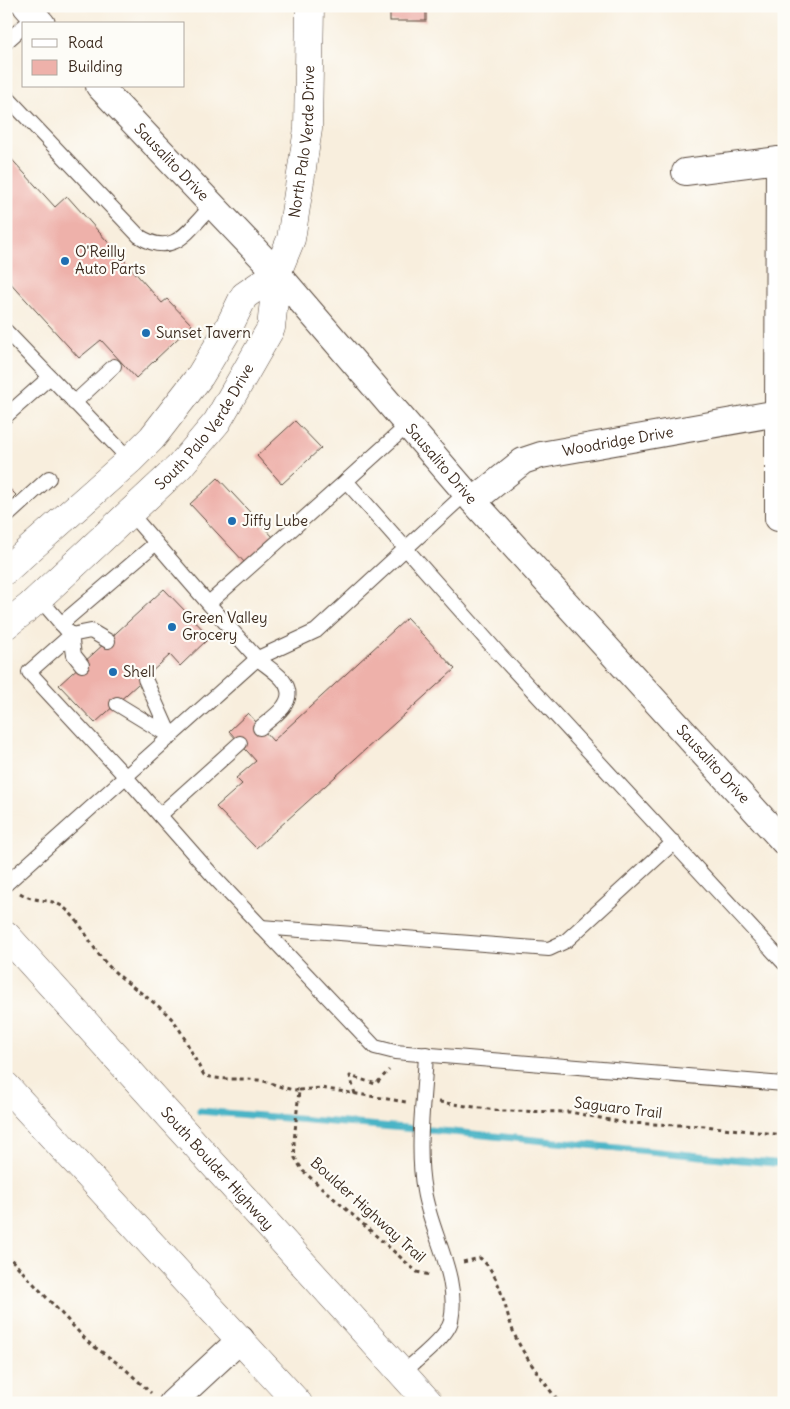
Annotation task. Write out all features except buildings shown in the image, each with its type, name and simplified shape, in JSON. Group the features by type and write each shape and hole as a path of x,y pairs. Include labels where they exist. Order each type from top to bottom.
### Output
{"street":[{"name":"North Palo Verde Drive","path":"277,273 291,239 308,129 310,6"},
{"name":"Sausalito Drive","path":"102,88 277,273 469,497 784,842"},
{"path":"685,172 781,160 778,518"},
{"path":"6,570 130,460 152,438 200,376 227,332 244,296 277,273"},
{"name":"South Palo Verde Drive","path":"6,625 39,598 153,492 180,466 217,422 272,328 277,273"},
{"name":"Woodridge Drive","path":"469,497 523,461 541,455 778,413"},
{"path":"130,460 153,492"},
{"name":"South Boulder Highway","path":"6,935 429,1403"},
{"path":"6,1086 298,1403"},
{"path":"164,1400 241,1339"}],"lane":[{"path":"6,42 22,27"},
{"path":"6,96 140,236 157,246 174,244 212,206"},
{"path":"6,331 130,460"},
{"path":"74,403 114,366"},
{"path":"6,416 50,377"},
{"path":"209,603 408,425"},
{"path":"6,517 49,478"},
{"path":"346,481 538,698 674,842 784,963"},
{"path":"6,884 258,658 316,630 406,549 469,497"},
{"path":"130,513 258,658 282,680 288,689 288,699 284,706 260,728"},
{"path":"61,624 156,543"},
{"path":"39,598 71,635 74,655 82,664"},
{"path":"108,641 91,631 71,635 28,672 126,777 261,927 366,1040 375,1047 395,1052 784,1084"},
{"path":"145,680 171,737"},
{"path":"117,704 171,737"},
{"path":"160,815 240,743"},
{"path":"261,927 549,950 566,941 674,842"},
{"path":"402,1373 439,1339 451,1323 453,1295 424,1191 421,1154 426,1054"}],"path":[{"path":"32,900 47,901 59,905 73,917 88,935 100,956 173,1020 204,1075 215,1079 260,1080 289,1090 322,1088 401,1102"},
{"path":"356,1095 350,1076 376,1084 394,1065 395,1052"},
{"name":"Boulder Highway Trail","path":"300,1090 294,1142 295,1158 303,1171 418,1272 429,1275"},
{"name":"Saguaro Trail","path":"450,1102 502,1111 570,1112 625,1123 704,1126 784,1135"},
{"path":"6,1254 89,1343 164,1400"},
{"path":"471,1259 480,1258 488,1265 498,1282 506,1313 517,1340 559,1403"}],"waterway":[{"path":"200,1111 452,1132 784,1164"}],"place":[{"name":"O'Reilly Auto Parts","path":"65,261"},
{"name":"Sunset Tavern","path":"146,333"},
{"name":"Jiffy Lube","path":"232,521"},
{"name":"Green Valley Grocery","path":"172,627"},
{"name":"Shell","path":"113,672"}]}
